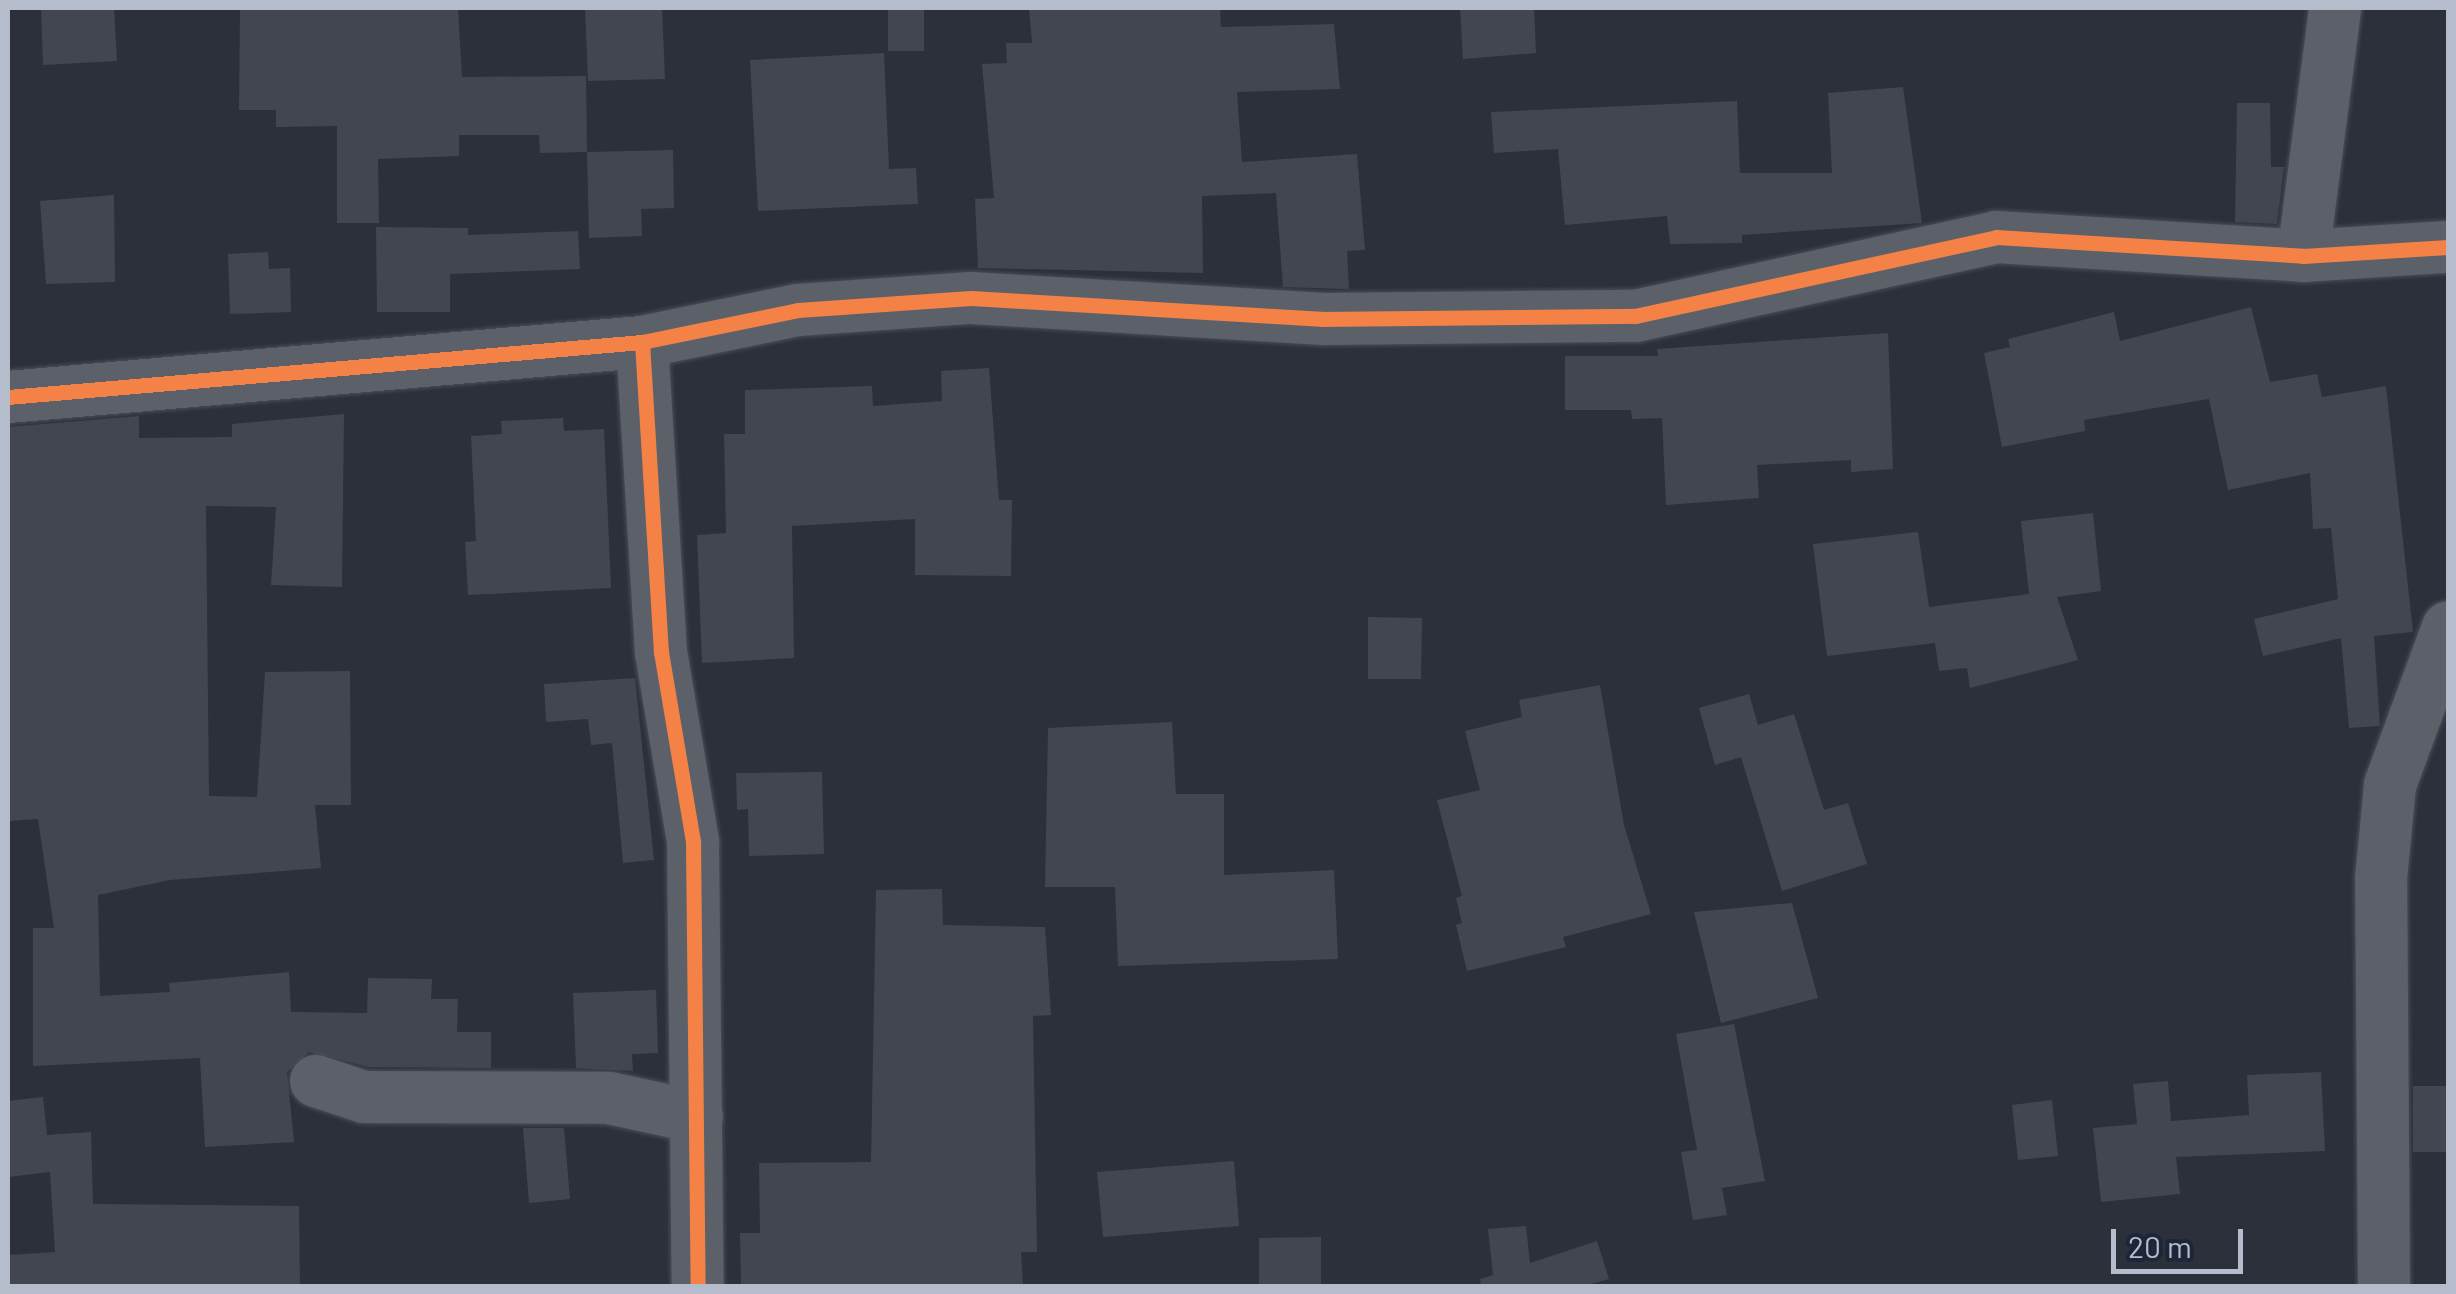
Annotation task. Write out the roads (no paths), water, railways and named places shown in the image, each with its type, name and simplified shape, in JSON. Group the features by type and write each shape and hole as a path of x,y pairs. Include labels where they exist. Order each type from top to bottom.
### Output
{"street":[{"path":"2303,256 2336,8"},
{"path":"8,398 642,342 798,310 971,298 1324,318 1634,316 1996,237 2303,256 2448,247"},
{"path":"642,342 661,652 693,842 698,1286"},
{"path":"2384,1286 2380,879 2390,785 2448,628"},
{"path":"316,1081 364,1097 609,1098 697,1117"}]}
